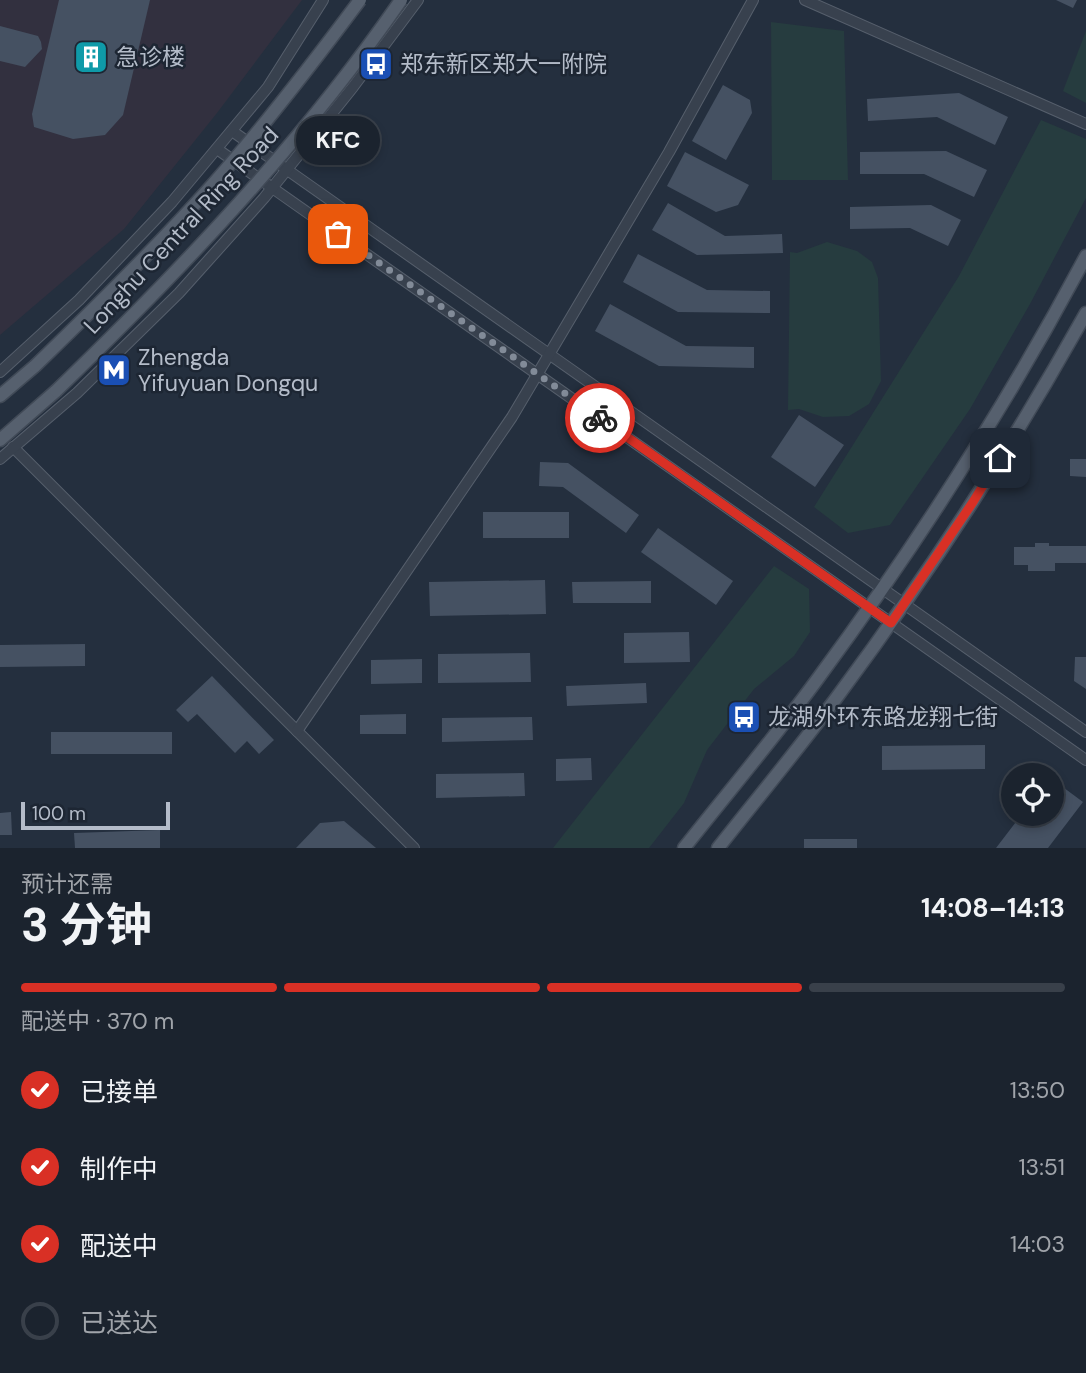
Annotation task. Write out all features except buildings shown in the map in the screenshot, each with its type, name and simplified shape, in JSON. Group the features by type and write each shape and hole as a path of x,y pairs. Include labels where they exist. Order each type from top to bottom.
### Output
{"main road":[{"name":"Longhu Central Ring Road","path":"0,396 35,366 126,277 214,183 295,85 360,0"},
{"name":"Longhu Central Ring Road","path":"0,440 56,391 165,283 310,120 401,0"},
{"path":"684,848 818,679 883,589 1005,400 1086,256"},
{"path":"718,848 839,695 891,623 980,491 1086,313"}],"street":[{"path":"0,372 88,290 173,202 268,87 323,0"},
{"path":"0,459 77,393 179,293 272,188 418,0"},
{"path":"297,731 512,417 669,152 753,0"},
{"path":"805,0 1086,124"},
{"path":"232,131 1086,732"},
{"path":"217,149 1086,760"},
{"path":"13,447 414,848"}],"shaded area":[{"path":"0,0 302,0 217,113 124,229 0,335"}],"green space":[{"path":"771,22 844,31 848,180 772,180"},
{"path":"1086,31 1086,103 1063,91"},
{"path":"1041,120 1086,139 1086,198 970,409 890,525 848,533 814,507 959,276"},
{"path":"827,242 857,251 872,262 878,278 881,381 869,404 849,416 823,417 799,409 788,410 790,252 797,253"},
{"path":"774,566 809,589 810,632 794,656 754,689 707,750 684,803 649,848 553,848"}],"way so far":[{"path":"338,234 600,418"}],"place":[{"name":"急诊楼","path":"91,57"},
{"name":"郑东新区郑大一附院","path":"376,64"},
{"name":"KFC","path":"338,234"},
{"name":"Zhengda Yifuyuan Dongqu","path":"114,370"},
{"name":"龙湖外环东路龙翔七街","path":"744,717"}],"route":[{"path":"600,418 891,623 1000,458"}]}
